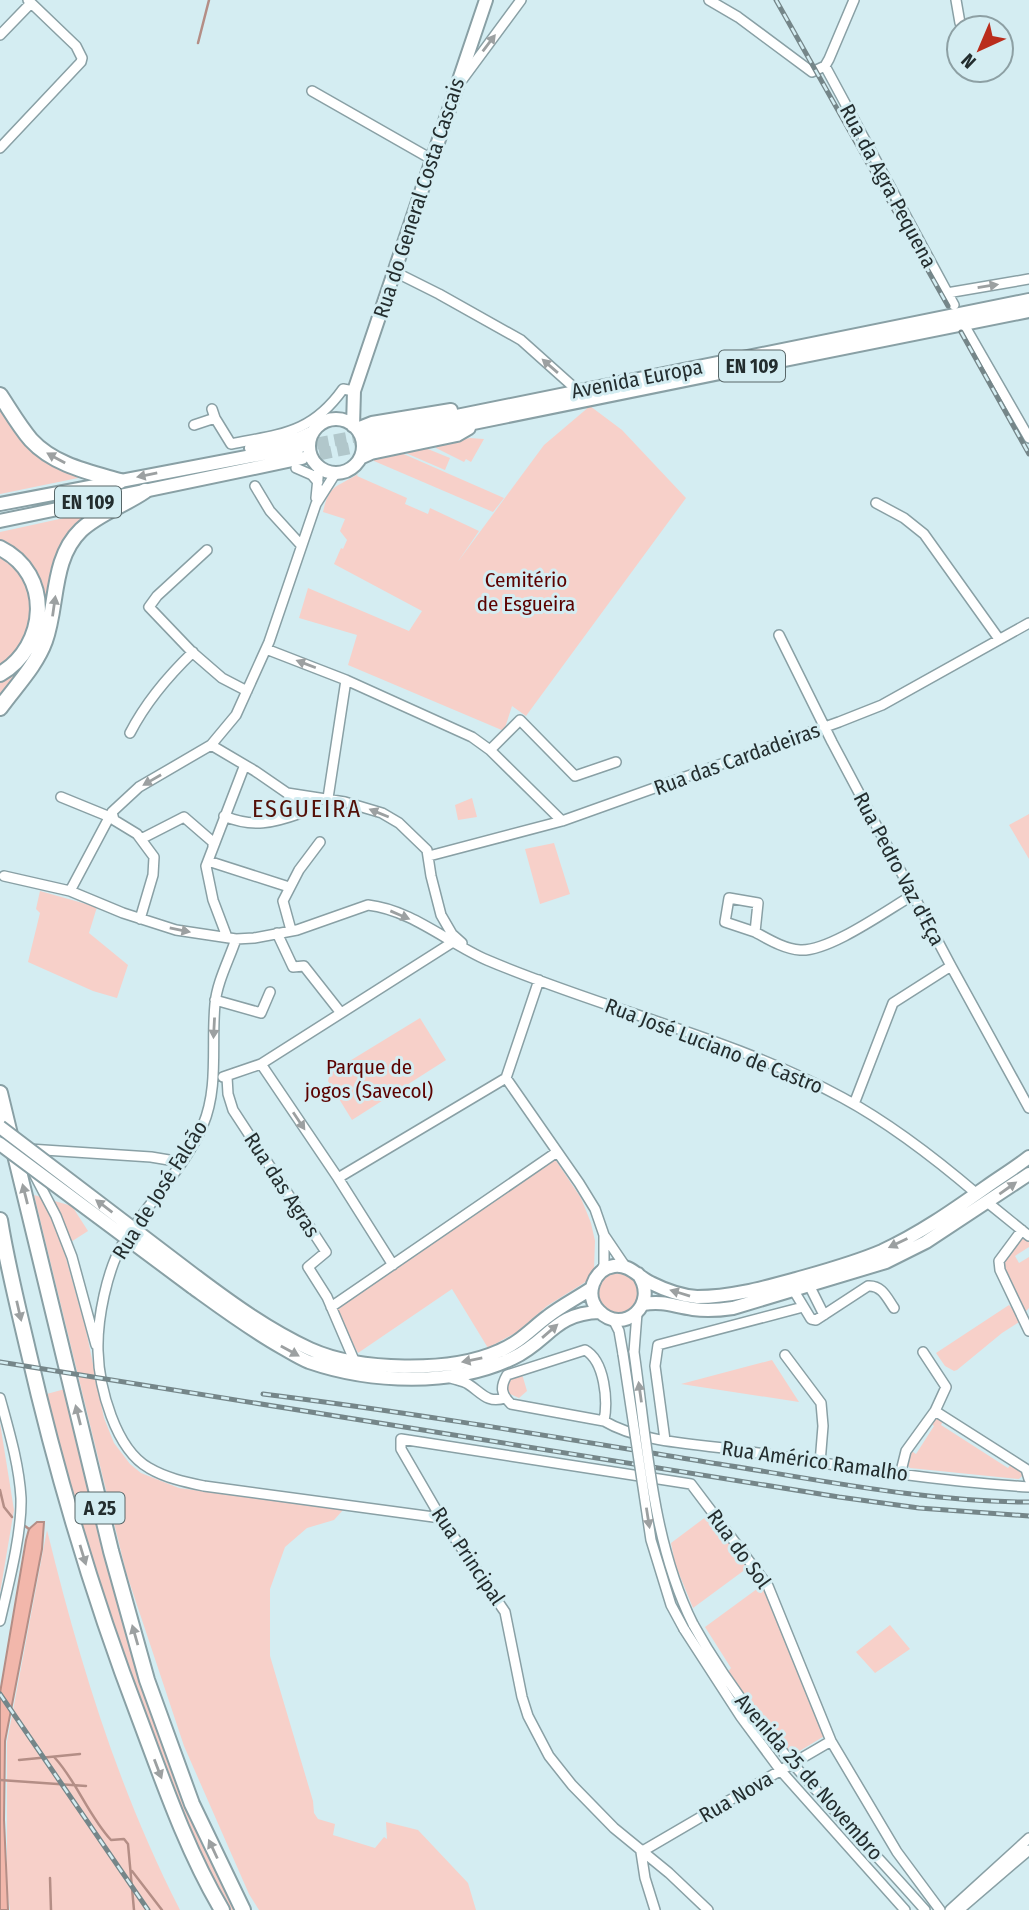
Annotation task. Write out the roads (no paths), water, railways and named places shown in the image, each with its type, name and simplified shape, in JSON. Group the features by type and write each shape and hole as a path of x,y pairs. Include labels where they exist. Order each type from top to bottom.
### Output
{"highway":[{"path":"0,395 29,437 46,453 72,466 120,481"},
{"path":"0,708 44,645 51,624 60,570 74,538 96,519 145,491"},
{"path":"0,548 16,558 26,571 35,588 39,609 36,631 30,645 18,660 0,674"},
{"name":"A 25","path":"0,1093 111,1551 147,1679 192,1804 243,1910"},
{"name":"A 25","path":"0,1220 41,1407 83,1556 127,1686 174,1811 222,1910"}],"main road":[{"name":"Rua do General Costa Cascais","path":"335,418 354,399 486,0"},
{"name":"Avenida Europa","path":"471,419 578,391 1029,300"},
{"name":"Avenida Europa","path":"364,431 471,419 556,405 1029,311"},
{"name":"Rua do General Costa Cascais","path":"354,399 364,431"},
{"path":"354,399 364,419 360,458"},
{"path":"174,470 196,460 300,438 311,433 326,420 335,418 364,431 451,410 471,419 457,435 371,453 360,458 350,470 335,474 299,458"},
{"path":"311,433 308,449 317,466"},
{"name":"EN 109","path":"0,504 174,470 299,458"},
{"name":"EN 109","path":"0,521 177,485 201,484 299,458"},
{"path":"0,1127 260,1335 307,1361 397,1379 446,1376 492,1367 514,1358 569,1317 600,1312"},
{"path":"0,1144 194,1282 267,1326 312,1350 384,1366 439,1365 482,1358 512,1345 592,1288 601,1271 616,1266 625,1266 650,1283 686,1296 724,1297 785,1282 880,1252 1029,1174"},
{"path":"592,1288 594,1304 600,1312 613,1319 626,1319 640,1308 663,1301 692,1309 713,1310 733,1308 810,1287 886,1262 926,1242 1029,1157"},
{"path":"638,1274 645,1286 640,1308"}],"street":[{"path":"456,87 522,0"},
{"path":"709,0 738,17 812,72 825,66 854,0"},
{"path":"0,35 29,1 76,47 82,58 0,148"},
{"name":"Rua da Agra Pequena","path":"825,66 954,305"},
{"path":"312,91 433,160"},
{"path":"395,272 521,340 578,391"},
{"path":"947,293 1029,279"},
{"path":"967,330 1029,438"},
{"path":"194,425 214,414 231,444 297,430 327,410 343,389 354,399"},
{"path":"299,458 318,482"},
{"path":"316,504 317,466"},
{"path":"70,891 111,815 139,787 211,746 236,715 266,649 316,504 335,474"},
{"path":"255,486 270,511 301,545"},
{"path":"876,503 904,518 924,534 999,639"},
{"path":"207,550 157,596 149,607 222,678 247,691"},
{"name":"Rua das Cardadeiras","path":"429,856 562,821 883,705 1029,623"},
{"name":"Rua Pedro Vaz d'Eça","path":"779,635 951,966 893,1003 854,1104"},
{"path":"266,649 346,680 472,737 490,750 562,821"},
{"path":"130,733 158,688 193,652"},
{"path":"328,798 346,680"},
{"path":"490,750 520,720 575,776 616,762"},
{"path":"211,746 287,793 301,813 274,823 238,822 224,816"},
{"path":"232,938 213,900 206,866 244,767"},
{"path":"287,793 328,798 382,813 399,823 422,843 429,856 441,915 452,934 469,951"},
{"path":"61,797 111,815 141,839 154,857 140,919"},
{"path":"141,839 184,817 214,842 213,846"},
{"path":"290,930 284,901 308,855 320,842"},
{"path":"208,862 289,887"},
{"name":"Rua José Luciano de Castro","path":"4,876 70,891 140,919 176,930 232,938 254,939 368,905 379,906 434,930 485,960 748,1054 796,1074 882,1122 1025,1233"},
{"path":"754,932 758,903 729,898 725,922 782,946 800,950 828,945 913,895"},
{"path":"434,930 446,922"},
{"path":"277,933 293,967 304,966 341,1013"},
{"name":"Rua de José Falcão","path":"232,938 215,1000 213,1079 209,1108 203,1126 122,1245 103,1301 98,1351 105,1393 115,1426 128,1449 148,1468 173,1479 204,1486 441,1518"},
{"path":"213,1079 227,1077 261,1064 453,942"},
{"path":"951,966 1026,1096 1029,1108"},
{"path":"338,1178 506,1078 540,980"},
{"path":"215,1000 261,1013 270,992"},
{"path":"261,1064 393,1265"},
{"name":"Rua das Agras","path":"227,1077 233,1110 326,1252 308,1267 331,1307 354,1360"},
{"path":"506,1078 595,1209 604,1234 625,1266"},
{"path":"27,1149 181,1162"},
{"path":"331,1307 557,1152"},
{"path":"30,1167 56,1216 72,1257 98,1351"},
{"path":"1025,1233 999,1261 1000,1270 1029,1331"},
{"path":"601,1271 604,1234"},
{"path":"794,1291 811,1318 816,1320 868,1286 881,1289 894,1308"},
{"path":"810,1287 824,1315"},
{"path":"665,1440 655,1366 658,1345 803,1307"},
{"name":"Avenida 25 de Novembro","path":"640,1308 634,1352 661,1536 688,1627 740,1717 781,1771 905,1910"},
{"name":"Avenida 25 de Novembro","path":"613,1319 619,1331 623,1354 651,1540 671,1605 767,1736 925,1910"},
{"path":"507,1375 586,1350 592,1353 598,1364 606,1401 604,1421"},
{"path":"900,1475 906,1451 935,1410 946,1387 923,1352"},
{"path":"785,1355 821,1403 823,1426 820,1463"},
{"path":"505,1398 502,1385 514,1358"},
{"name":"Rua Américo Ramalho","path":"446,1376 467,1383 487,1399 505,1398 511,1404 604,1421 616,1428 665,1440 900,1475 1029,1487"},
{"path":"0,1398 13,1446 21,1501 13,1561 0,1621"},
{"path":"935,1410 1026,1469 1029,1479"},
{"name":"Rua Principal","path":"401,1438 401,1449 441,1518 505,1612 517,1679 528,1716 554,1763 614,1828 708,1910"},
{"name":"Rua do Sol","path":"401,1438 691,1484 768,1586 831,1741 897,1852 940,1910"},
{"name":"Rua Nova","path":"641,1852 831,1741"},
{"path":"950,1910 1029,1838"},
{"path":"959,1910 1029,1850"},
{"path":"641,1852 645,1878 655,1910"}],"waterway":[{"path":"198,43 209,0"},
{"path":"0,1490 4,1507 12,1517"},
{"path":"25,1526 29,1529"},
{"path":"19,1760 80,1754"},
{"path":"55,1758 111,1840 124,1839 128,1844 134,1910"},
{"path":"0,1780 86,1786"},
{"path":"132,1871 162,1910"},
{"path":"50,1878 51,1910"}],"tunnel":[{"path":"299,447 368,434"},
{"path":"302,458 370,444"}],"railway":[{"path":"776,0 948,306"},
{"path":"961,332 1029,454"},
{"path":"0,1362 839,1497 919,1508 1029,1516"},
{"path":"263,1394 377,1409 873,1489 951,1498 1029,1502"},
{"path":"0,1694 148,1910"}],"district":[{"name":"ESGUEIRA","path":"307,809"}],"park label":[{"name":"Cemitério de Esgueira","path":"526,592"},
{"name":"Parque de jogos (Savecol)","path":"369,1079"}]}
